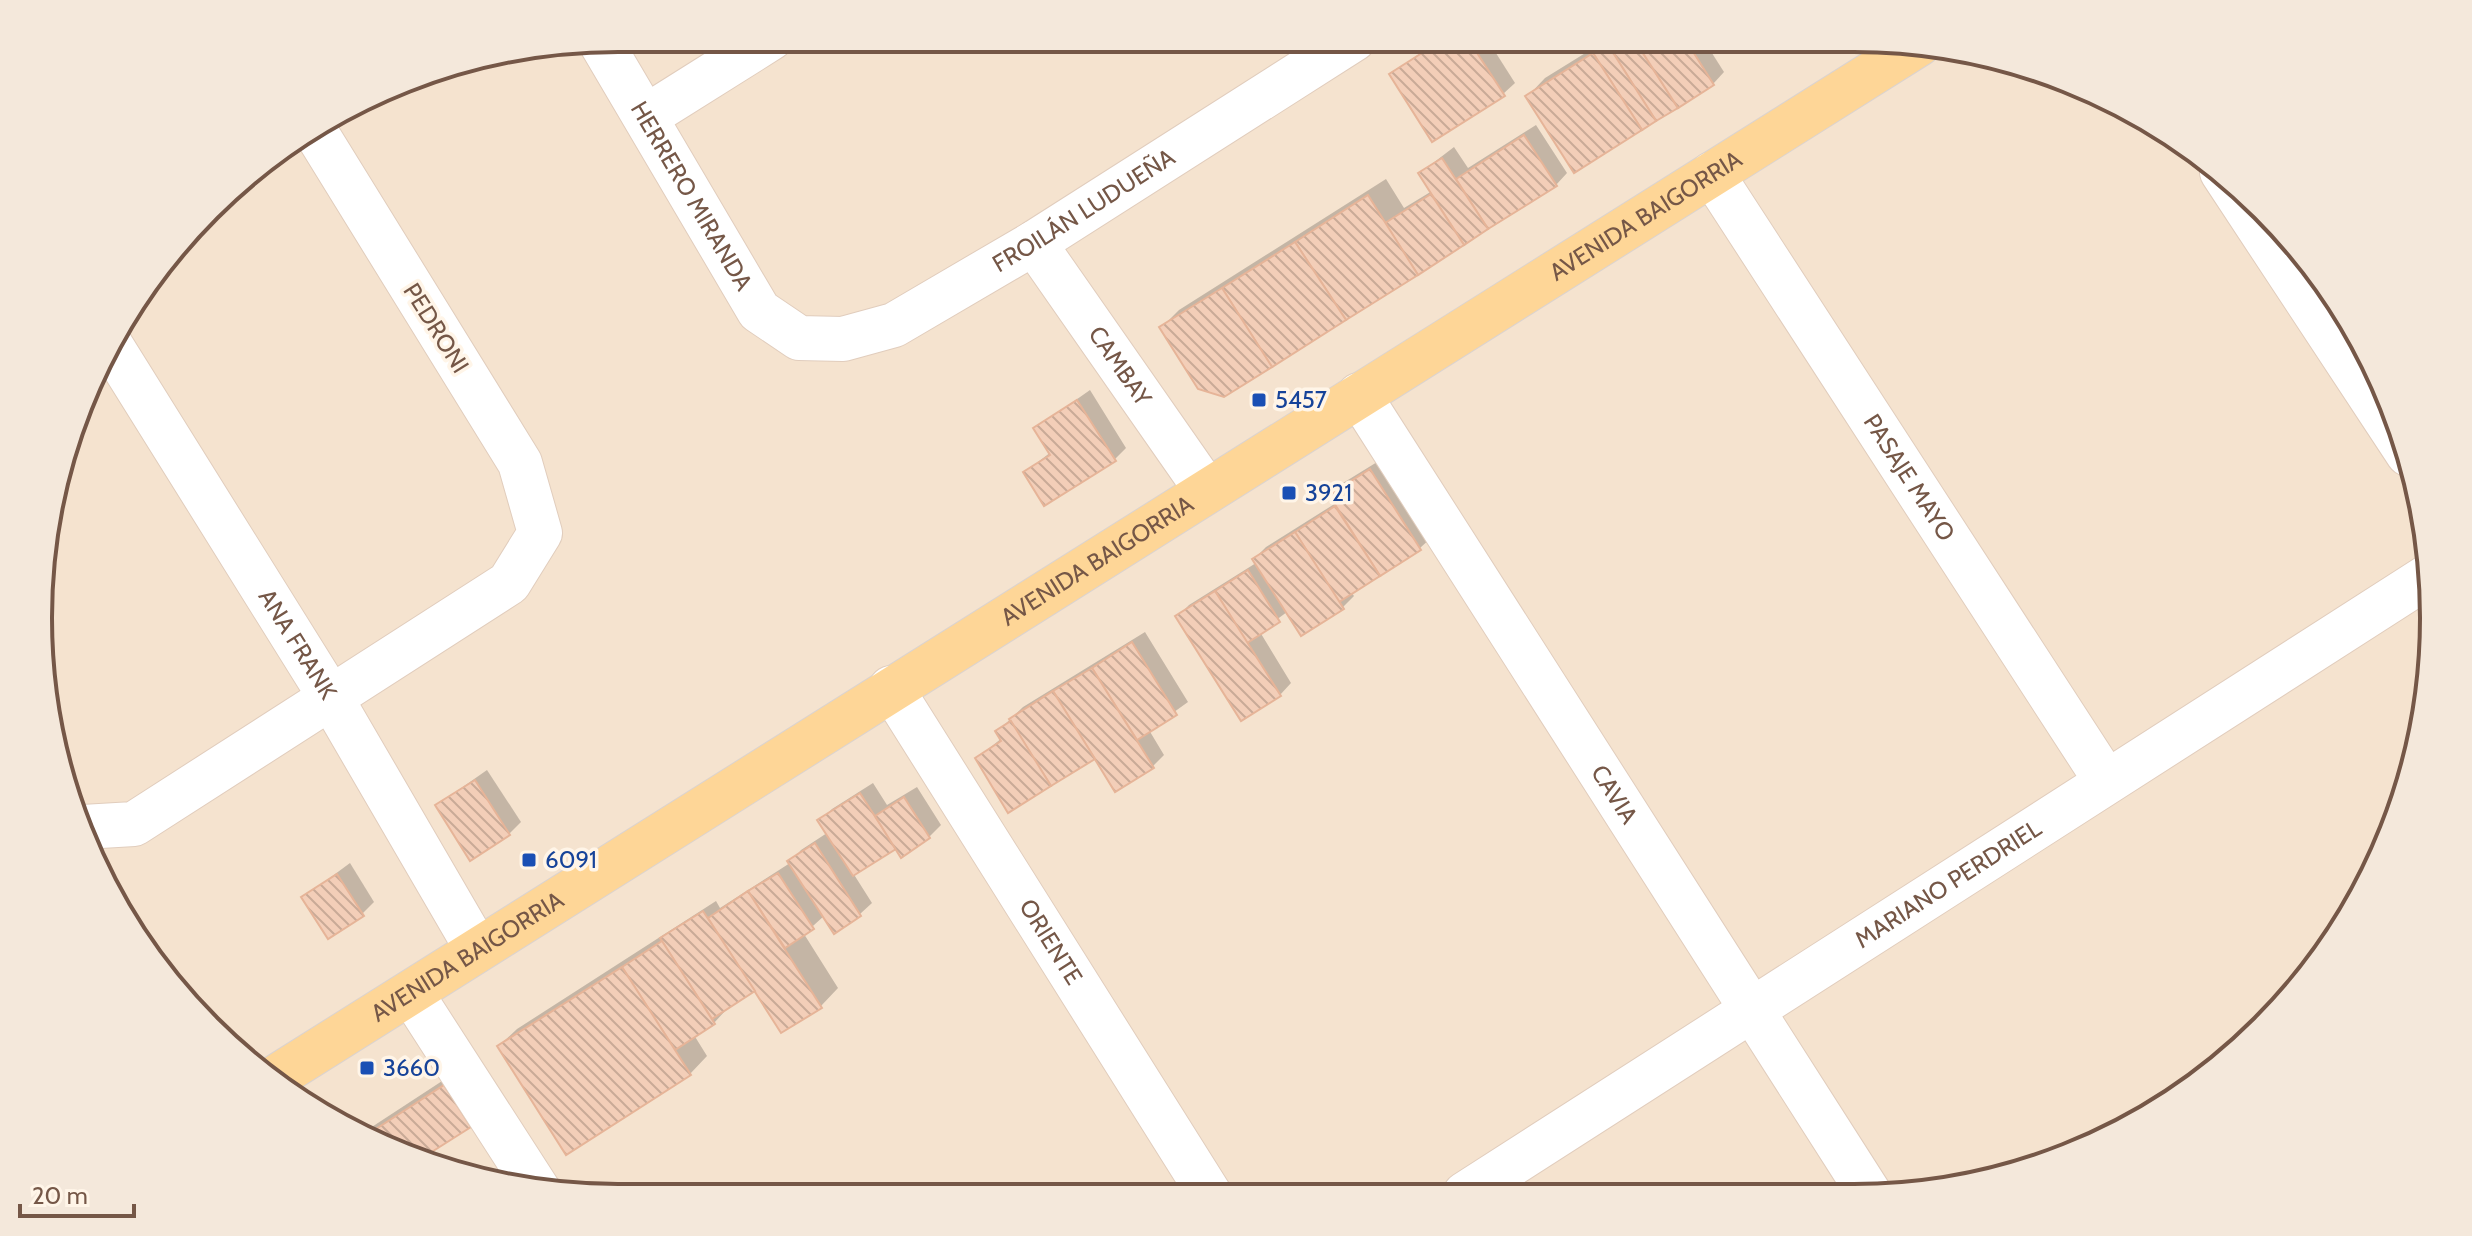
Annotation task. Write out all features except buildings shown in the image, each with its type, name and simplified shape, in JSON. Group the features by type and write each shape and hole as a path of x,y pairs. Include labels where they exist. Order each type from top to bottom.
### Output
{"main road":[{"name":"AVENIDA BAIGORRIA","path":"282,1073 1903,54"}],"street":[{"name":"HERRERO MIRANDA","path":"607,52 759,311 799,338"},
{"path":"647,116 749,52"},
{"name":"FROILÁN LUDUEÑA","path":"799,338 843,339 894,325 1034,243 1334,52"},
{"name":"PEDRONI","path":"319,138 520,463 540,533 509,583 331,698"},
{"name":"PASAJE MAYO","path":"1712,174 2106,781"},
{"path":"2249,214 2382,415"},
{"name":"CAMBAY","path":"1034,243 1207,491"},
{"name":"ANA FRANK","path":"117,355 331,698 477,949"},
{"name":"CAVIA","path":"1359,395 1863,1184"},
{"name":"MARIANO PERDRIEL","path":"1481,1184 2419,582"},
{"name":"ORIENTE","path":"891,688 1203,1184"},
{"path":"92,826 134,824 331,698"},
{"path":"411,993 529,1177"}],"shaded area":[{"path":"581,53 1891,53 2000,71 2071,95 2168,147 2227,192 2254,218 2280,245 2325,304 2377,401 2401,472 2409,508 2419,581 2420,618 2419,655 2409,728 2401,764 2377,835 2344,901 2303,963 2254,1018 2199,1067 2137,1108 2071,1141 2000,1165 1928,1179 1854,1184 618,1184 581,1183 508,1173 472,1165 401,1141 304,1089 245,1044 169,963 128,901 95,835 71,764 63,728 53,655 53,581 57,544 71,472 95,401 110,368 169,273 245,192 304,147 401,95 472,71"}],"place":[{"name":"5457","path":"1259,400"},
{"name":"3921","path":"1289,493"},
{"name":"6091","path":"529,860"},
{"name":"3660","path":"367,1068"}]}
